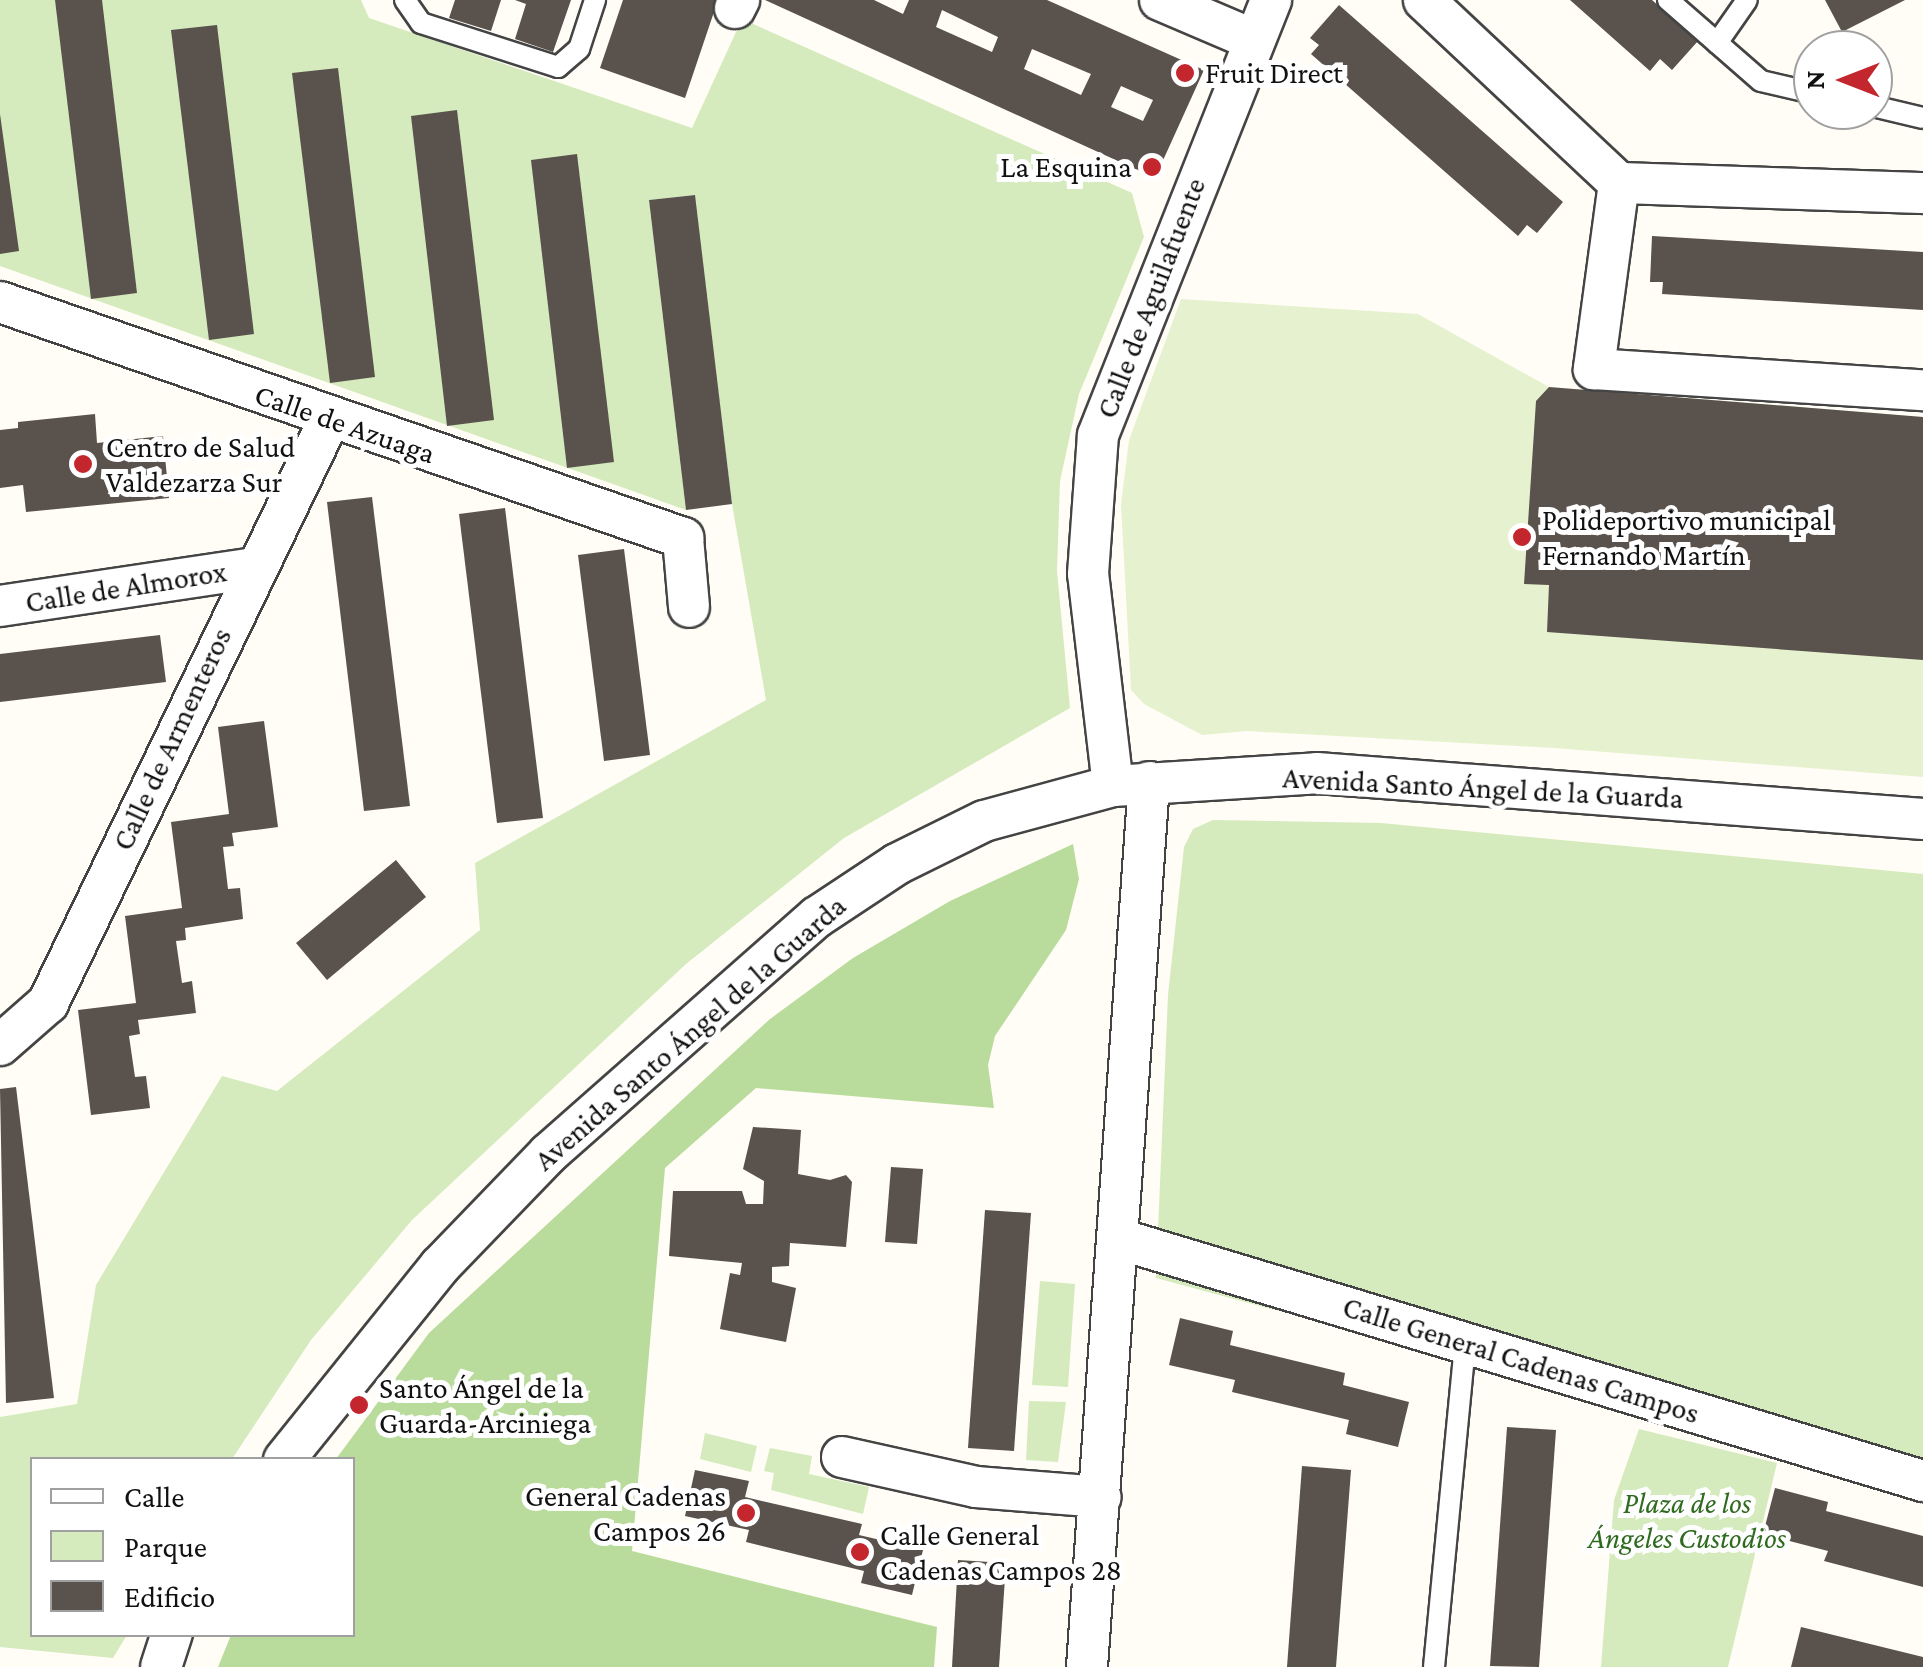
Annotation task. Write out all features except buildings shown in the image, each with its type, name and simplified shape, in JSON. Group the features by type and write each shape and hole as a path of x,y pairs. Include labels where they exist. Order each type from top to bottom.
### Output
{"street":[{"path":"1160,0 1254,40"},
{"name":"Calle de Aguilafuente","path":"1131,784 1088,574 1098,435 1271,0"},
{"path":"1424,0 1619,183 1923,193"},
{"path":"1619,183 1594,369 1923,390"},
{"name":"Calle de Azuaga","path":"0,302 328,420 684,538 689,607"},
{"name":"Calle de Armenteros","path":"0,1045 48,1003 253,568 328,420"},
{"name":"Calle de Almorox","path":"0,606 253,568"},
{"name":"Avenida Santo Ángel de la Guarda","path":"286,1457 482,1219 817,917 958,832 1045,800 1131,784 1317,773 1923,818"},
{"path":"1087,1667 1119,1239 1131,784"},
{"name":"Calle General Cadenas Campos","path":"1119,1239 1923,1481"},
{"path":"842,1457 976,1487 1101,1498"},
{"path":"161,1667 171,1637"}],"lane":[{"path":"404,0 421,22 558,67 579,50 595,0"},
{"path":"1668,0 1760,82 1793,89"},
{"path":"1717,43 1740,3"},
{"path":"1893,111 1923,118"},
{"path":"1434,1667 1465,1343"}],"green space":[{"path":"0,0 361,0 369,18 692,128 742,19 1132,193 1144,237 1079,394 1060,481 1057,571 1070,708 844,838 686,964 412,1220 311,1340 233,1457 30,1457 30,1637 126,1637 113,1658 0,1647 0,1417 77,1404 96,1285 222,1076 277,1091 480,930 475,863 766,700 732,504 694,195 649,200 686,510 0,266"},
{"name":"Polideportivo municipal Fernando Martín","path":"1181,299 1418,314 1549,387 1923,417 1923,777 1554,748 1246,731 1202,735 1144,704 1131,690 1121,504 1129,440"},
{"path":"1213,820 1381,823 1923,874 1923,1484 1156,1278 1168,995 1184,847 1193,829"},
{"path":"1073,844 1079,879 1066,930 995,1036 988,1065 994,1108 756,1088 665,1168 632,1551 937,1627 934,1667 218,1667 230,1637 355,1637 355,1457 337,1457 429,1333 770,1019 853,958 950,901"},
{"path":"1040,1281 1075,1284 1068,1387 1032,1385"},
{"path":"1029,1401 1066,1402 1058,1462 1026,1460"},
{"name":"Plaza de los Ángeles Custodios","path":"1639,1429 1777,1463 1728,1667 1601,1667 1614,1500"},
{"path":"705,1433 757,1446 751,1472 700,1459"},
{"path":"770,1448 812,1456 809,1474 869,1487 863,1514 771,1490 774,1473 764,1471"}],"place":[{"name":"Fruit Direct","path":"1185,73"},
{"name":"La Esquina","path":"1152,167"},
{"name":"Centro de Salud Valdezarza Sur","path":"83,464"},
{"name":"Polideportivo municipal Fernando Martín","path":"1522,537"},
{"name":"Santo Ángel de la Guarda-Arciniega","path":"359,1405"},
{"name":"General Cadenas Campos 26","path":"746,1513"},
{"name":"Calle General Cadenas Campos 28","path":"860,1552"}]}
